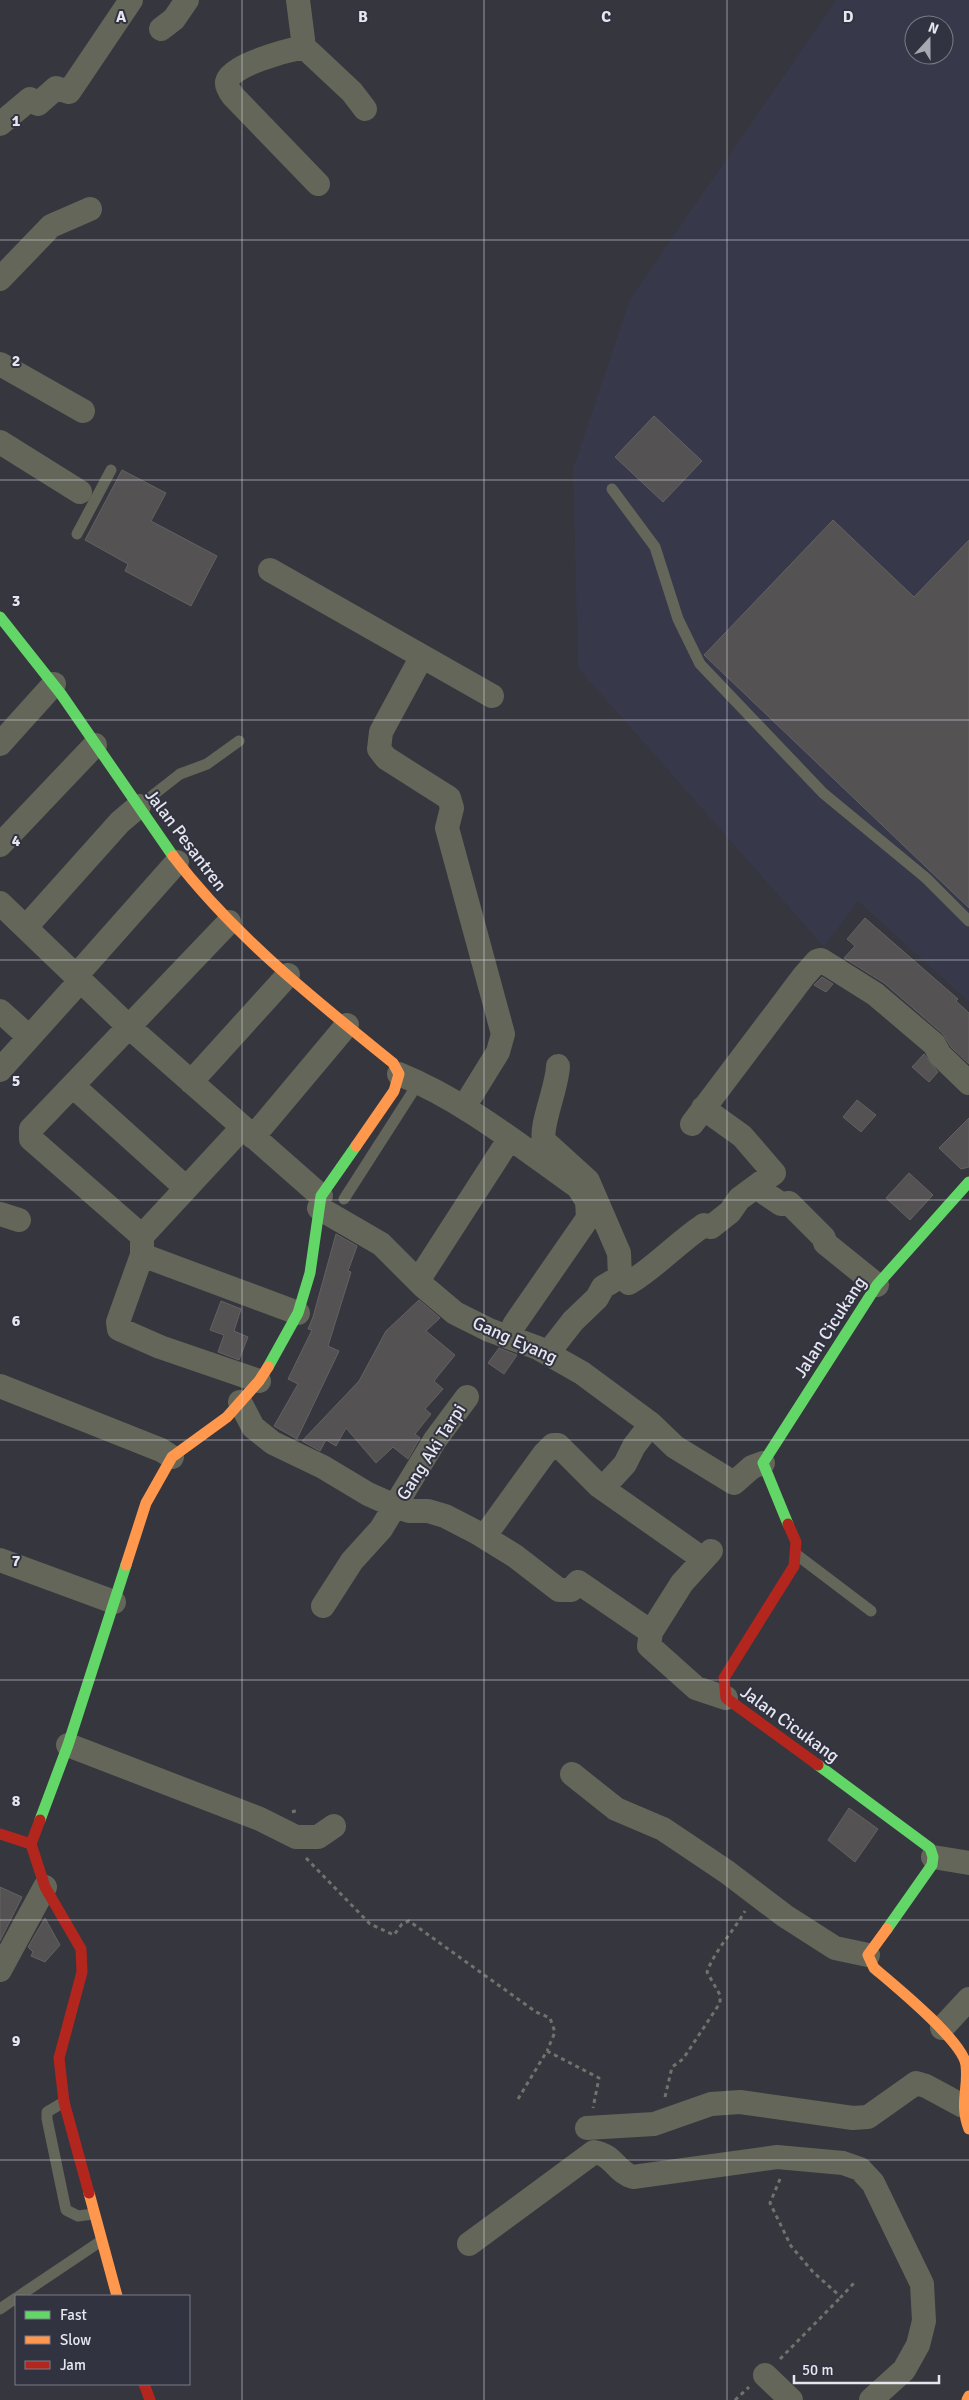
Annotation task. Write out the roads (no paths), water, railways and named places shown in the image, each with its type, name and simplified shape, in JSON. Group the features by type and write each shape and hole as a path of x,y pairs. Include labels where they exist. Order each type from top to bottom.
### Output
{"street":[{"path":"0,124 30,99 38,104 56,88 69,92 131,0"},
{"path":"162,30 174,19 187,0"},
{"path":"298,0 304,47 352,92 365,109"},
{"path":"304,47 254,62 234,71 227,80 227,84 232,96 318,184"},
{"path":"0,278 51,226 90,209"},
{"path":"0,364 83,411"},
{"path":"0,442 87,496"},
{"path":"270,570 421,658 492,696"},
{"name":"Jalan Pesantren","path":"3,626 54,684 176,862 228,922 409,1078"},
{"path":"421,658 381,732 379,748 386,758 449,798 452,808 447,828 503,1034 498,1052 464,1107"},
{"path":"0,744 54,684"},
{"path":"0,844 95,744"},
{"path":"26,927 120,822 139,806"},
{"path":"0,1070 176,862"},
{"name":"Gang Eyang","path":"0,903 77,979 320,1202 381,1244 423,1286 455,1313 489,1330 548,1353 582,1373 651,1424 675,1447 734,1483 752,1467 763,1463"},
{"path":"228,922 32,1129 32,1139 142,1245 298,1313"},
{"path":"548,1353 573,1321 597,1298 604,1287 620,1277 626,1278 629,1282 642,1275 680,1241 704,1225 711,1227 730,1212 739,1199 757,1188 774,1173 742,1136 698,1116 817,961 821,960 875,994 934,1044 940,1054 969,1082"},
{"path":"191,1082 288,975"},
{"path":"0,1011 29,1037"},
{"path":"259,1381 160,1347 119,1329 118,1322 142,1245 186,1188 247,1133 347,1025"},
{"path":"558,1066 557,1082 541,1132 544,1141 588,1181 619,1253 620,1277"},
{"path":"117,2295 93,2214 64,2102 59,2058 82,1972 81,1949 45,1887 31,1844 68,1745 146,1503 172,1457 227,1417 259,1381 298,1313 310,1273 320,1202 394,1091 409,1078 464,1107 510,1138 578,1188 587,1201 588,1218 514,1325"},
{"path":"73,1086 186,1188"},
{"path":"423,1273 510,1138"},
{"name":"Jalan Cicukang","path":"763,1463 877,1285 969,1182"},
{"path":"757,1188 781,1204 789,1203 824,1238 825,1243 877,1285"},
{"path":"0,1386 161,1450 172,1457"},
{"name":"Gang Aki Tarpi","path":"322,1606 352,1561 381,1529 435,1440 467,1397"},
{"path":"240,1402 253,1427 273,1443 395,1506 409,1511 428,1511 446,1516 514,1556 559,1590 571,1590 578,1582 651,1632"},
{"path":"603,1488 625,1464 634,1446 651,1424"},
{"path":"484,1537 553,1445 558,1445 603,1488 707,1555 678,1589 651,1632 649,1646 663,1661 696,1688 726,1698"},
{"path":"763,1463 796,1542 797,1555"},
{"name":"Jalan Cicukang","path":"797,1555 794,1566 724,1678 726,1698 930,1848 933,1857"},
{"path":"0,1560 114,1602"},
{"path":"68,1745 260,1819 296,1837 318,1837 334,1826"},
{"path":"572,1774 616,1809 663,1828 785,1916 835,1948 868,1955"},
{"path":"0,1834 31,1844"},
{"path":"868,1955 932,1865 933,1857 969,1863"},
{"path":"0,1970 45,1887"},
{"path":"868,1955 874,1968 942,2028 968,2062 966,2117"},
{"path":"942,2028 969,1999"},
{"path":"587,2128 654,2124 711,2104 740,2102 853,2118 868,2117 916,2083 926,2086 966,2117"},
{"path":"469,2244 594,2152 606,2154 627,2175 633,2177 777,2157 843,2163 860,2169 873,2184 922,2284 924,2320 918,2344 904,2370 871,2400"},
{"path":"765,2375 791,2400"},
{"path":"144,2385 150,2400"},
{"path":"967,2400 969,2396"}],"lane":[{"path":"77,534 87,496 111,470"},
{"path":"612,489 655,547 678,619 700,664 823,793 926,878 969,921"},
{"path":"139,806 180,774 207,764 239,741"},
{"path":"344,1199 409,1078"},
{"path":"797,1555 871,1611"},
{"path":"64,2102 47,2112 47,2119 66,2210 78,2216 93,2214"},
{"path":"21,2295 101,2241"},
{"path":"0,2309 15,2299"}]}
